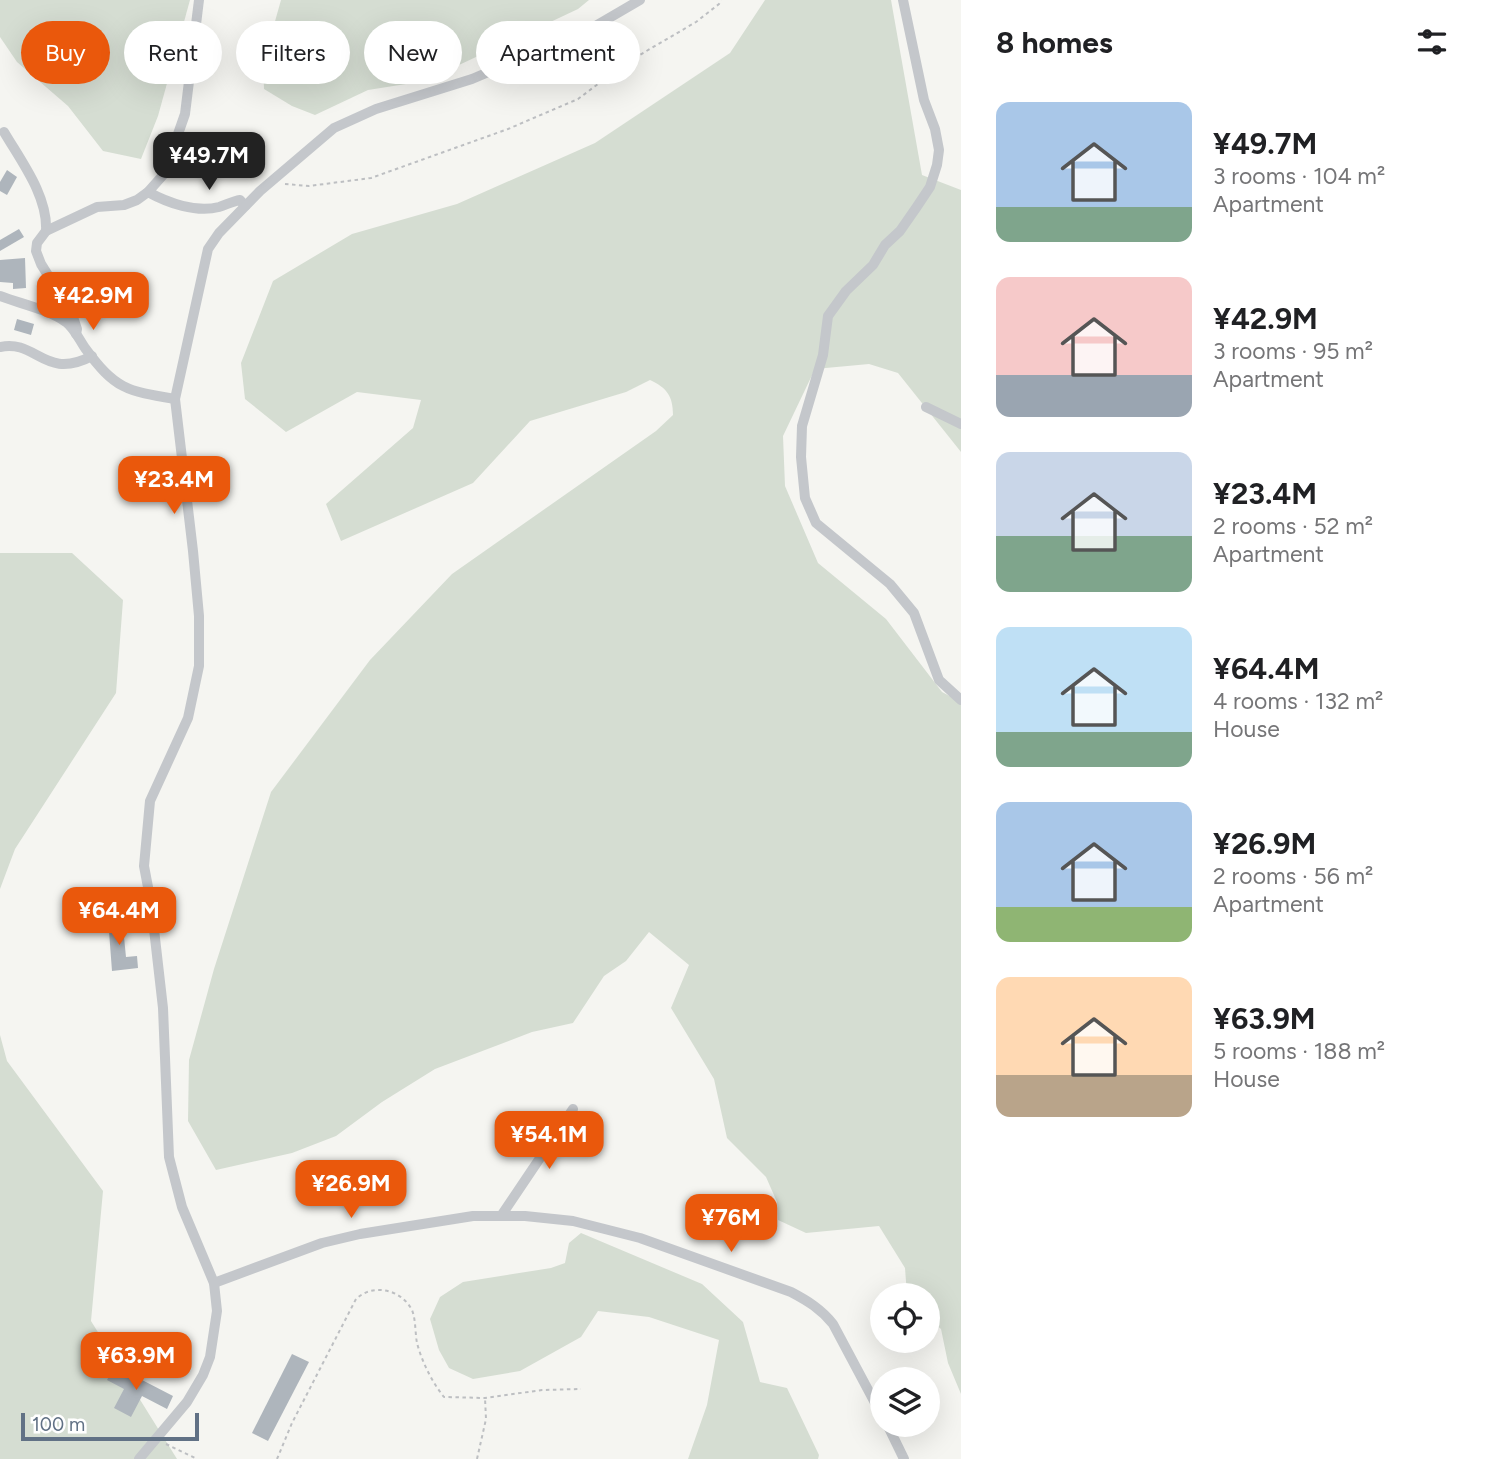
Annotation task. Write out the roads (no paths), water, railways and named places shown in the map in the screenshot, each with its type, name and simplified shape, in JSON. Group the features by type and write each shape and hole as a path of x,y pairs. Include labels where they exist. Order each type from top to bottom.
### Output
{"street":[{"path":"76,334 72,314 36,251 37,243 46,230 97,207 124,205 137,200 164,174 185,114 199,0"},
{"path":"139,1459 187,1402 203,1375 210,1357 216,1311 214,1283 182,1207 169,1157 163,1008 144,866 150,802 188,718 199,666 196,577 175,399 208,249 219,233 271,182 323,136 346,122 376,109 472,79 592,28 640,0"},
{"path":"903,0 924,100 935,129 939,150 937,165 930,187 911,216 885,245 873,265 846,291 828,316 823,355 802,426 803,484 805,498 816,523 890,584 914,612 939,680 961,700"},
{"path":"4,132 32,180 45,214 46,230"},
{"path":"148,192 197,208 218,208 240,200 245,206"},
{"path":"0,296 47,312 67,323 109,378 123,387 138,393 175,399"},
{"path":"0,347 16,345 48,362 60,365 81,362 92,356"},
{"path":"926,407 961,424"},
{"path":"501,1216 573,1109"},
{"path":"214,1283 322,1243 360,1234 473,1216 525,1216 573,1221 640,1238 791,1292 808,1301 822,1311 833,1324 870,1393"},
{"path":"893,1437 904,1459"}]}
